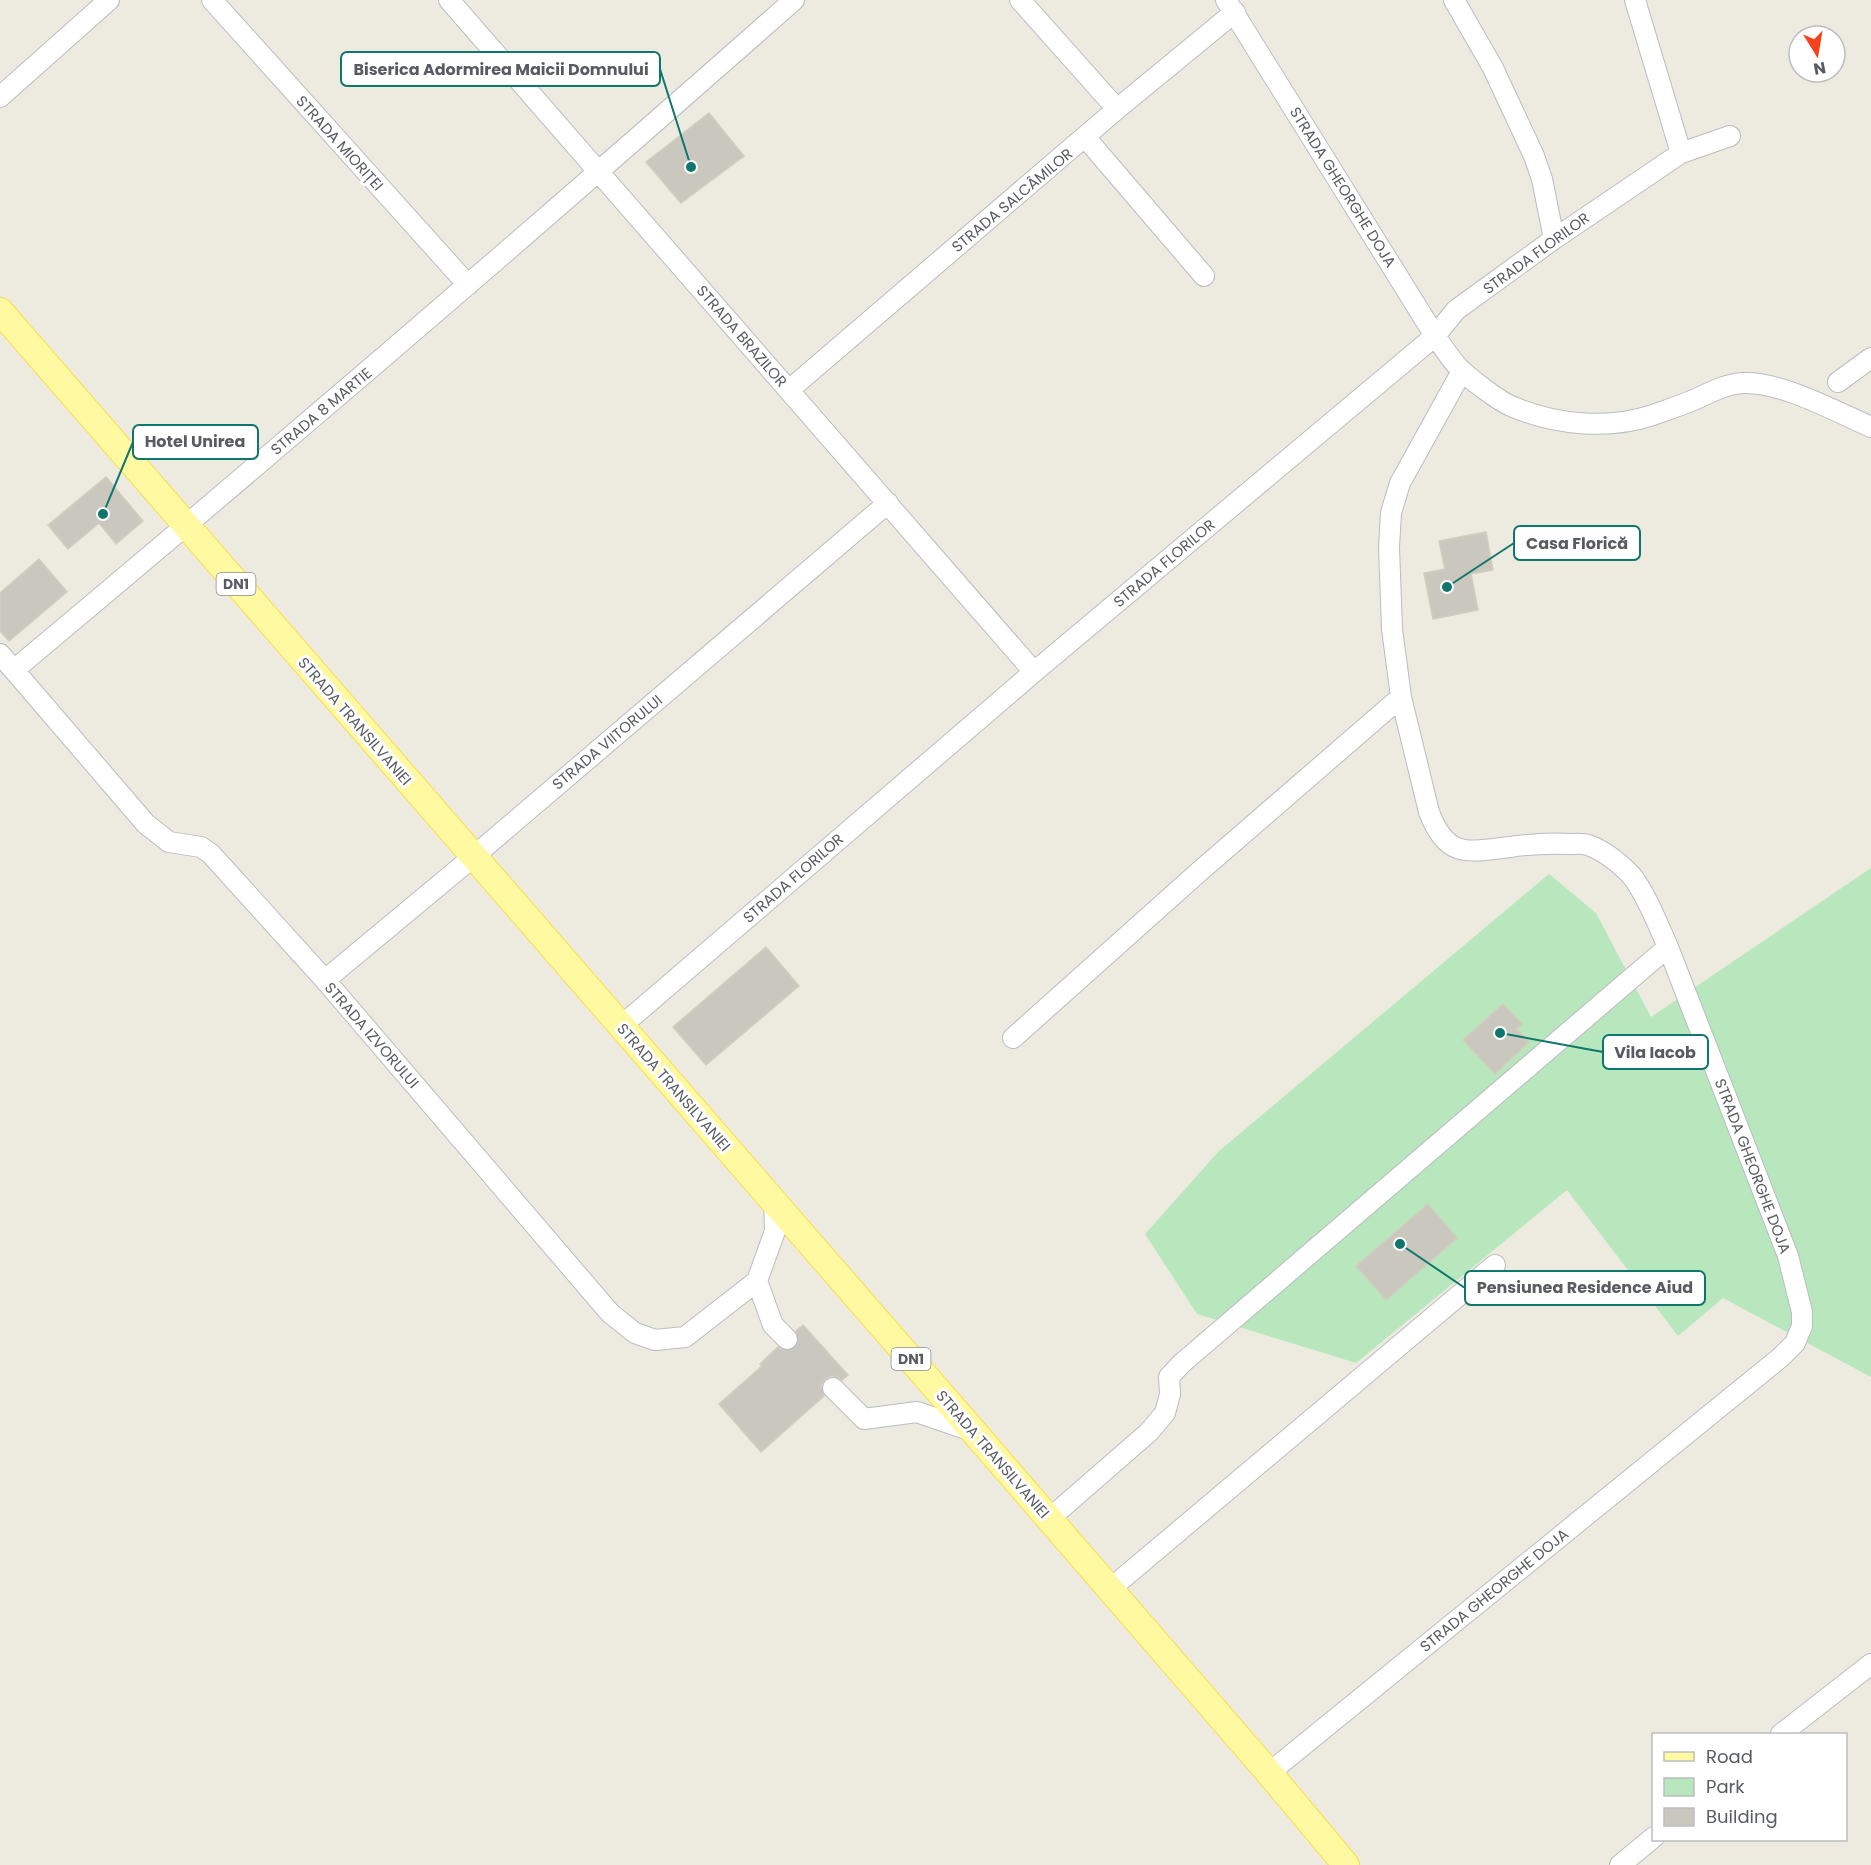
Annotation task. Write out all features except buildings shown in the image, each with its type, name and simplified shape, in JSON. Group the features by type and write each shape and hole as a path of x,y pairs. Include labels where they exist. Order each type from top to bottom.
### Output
{"main road":[{"name":"STRADA TRANSILVANIEI","path":"0,311 774,1201 1346,1865"}],"street":[{"path":"0,96 109,0"},
{"name":"STRADA MIORIȚEI","path":"212,0 468,285"},
{"name":"STRADA BRAZILOR","path":"449,0 1035,672"},
{"name":"STRADA 8 MARTIE","path":"14,670 468,285 794,0"},
{"path":"1020,0 1117,109"},
{"path":"1454,0 1493,68 1534,156 1542,179 1554,238"},
{"path":"1635,0 1681,153"},
{"name":"STRADA SALCÂMILOR","path":"789,390 1085,137 1231,6"},
{"name":"STRADA GHEORGHE DOJA","path":"1231,6 1435,336 1462,371 1509,406 1538,415 1584,424 1618,424 1652,415 1720,388 1743,383 1764,385 1792,392 1871,427"},
{"name":"STRADA FLORILOR","path":"620,1026 1035,672 1435,336 1456,310 1554,238 1681,153 1730,136"},
{"path":"1085,137 1204,276"},
{"path":"1838,382 1871,358"},
{"name":"STRADA GHEORGHE DOJA","path":"1269,1773 1781,1357 1795,1343 1802,1326 1802,1312 1788,1256 1668,947 1651,909 1631,875 1614,860 1588,845 1552,843 1482,851 1469,851 1454,847 1444,840 1436,829 1429,812 1401,697 1392,630 1389,578 1391,513 1400,483 1462,371"},
{"name":"STRADA VIITORULUI","path":"325,981 888,503"},
{"name":"STRADA IZVORULUI","path":"0,654 146,824 169,842 201,847 211,854 325,981 610,1313 634,1333 656,1340 685,1337 757,1281"},
{"path":"1013,1038 1094,964 1401,697"},
{"path":"1049,1519 1149,1432 1166,1413 1170,1394 1169,1377 1181,1364 1668,947"},
{"path":"774,1201 774,1231 757,1281 773,1325 787,1339"},
{"path":"1110,1589 1495,1265"},
{"path":"833,1388 864,1419 917,1412 974,1432"},
{"path":"1782,1733 1871,1664"},
{"path":"1620,1865 1652,1838"}],"green space":[{"path":"1871,868 1871,1377 1723,1298 1678,1336 1567,1190 1356,1363 1197,1314 1145,1234 1219,1151 1549,874 1596,913 1651,1017"}],"tunnel":[{"path":"787,1339 833,1388"}],"place":[{"name":"Biserica Adormirea Maicii Domnului","path":"691,167"},
{"name":"Hotel Unirea","path":"103,514"},
{"name":"Casa Florică","path":"1447,587"},
{"name":"Vila Iacob","path":"1500,1033"},
{"name":"Pensiunea Residence Aiud","path":"1400,1244"}]}
